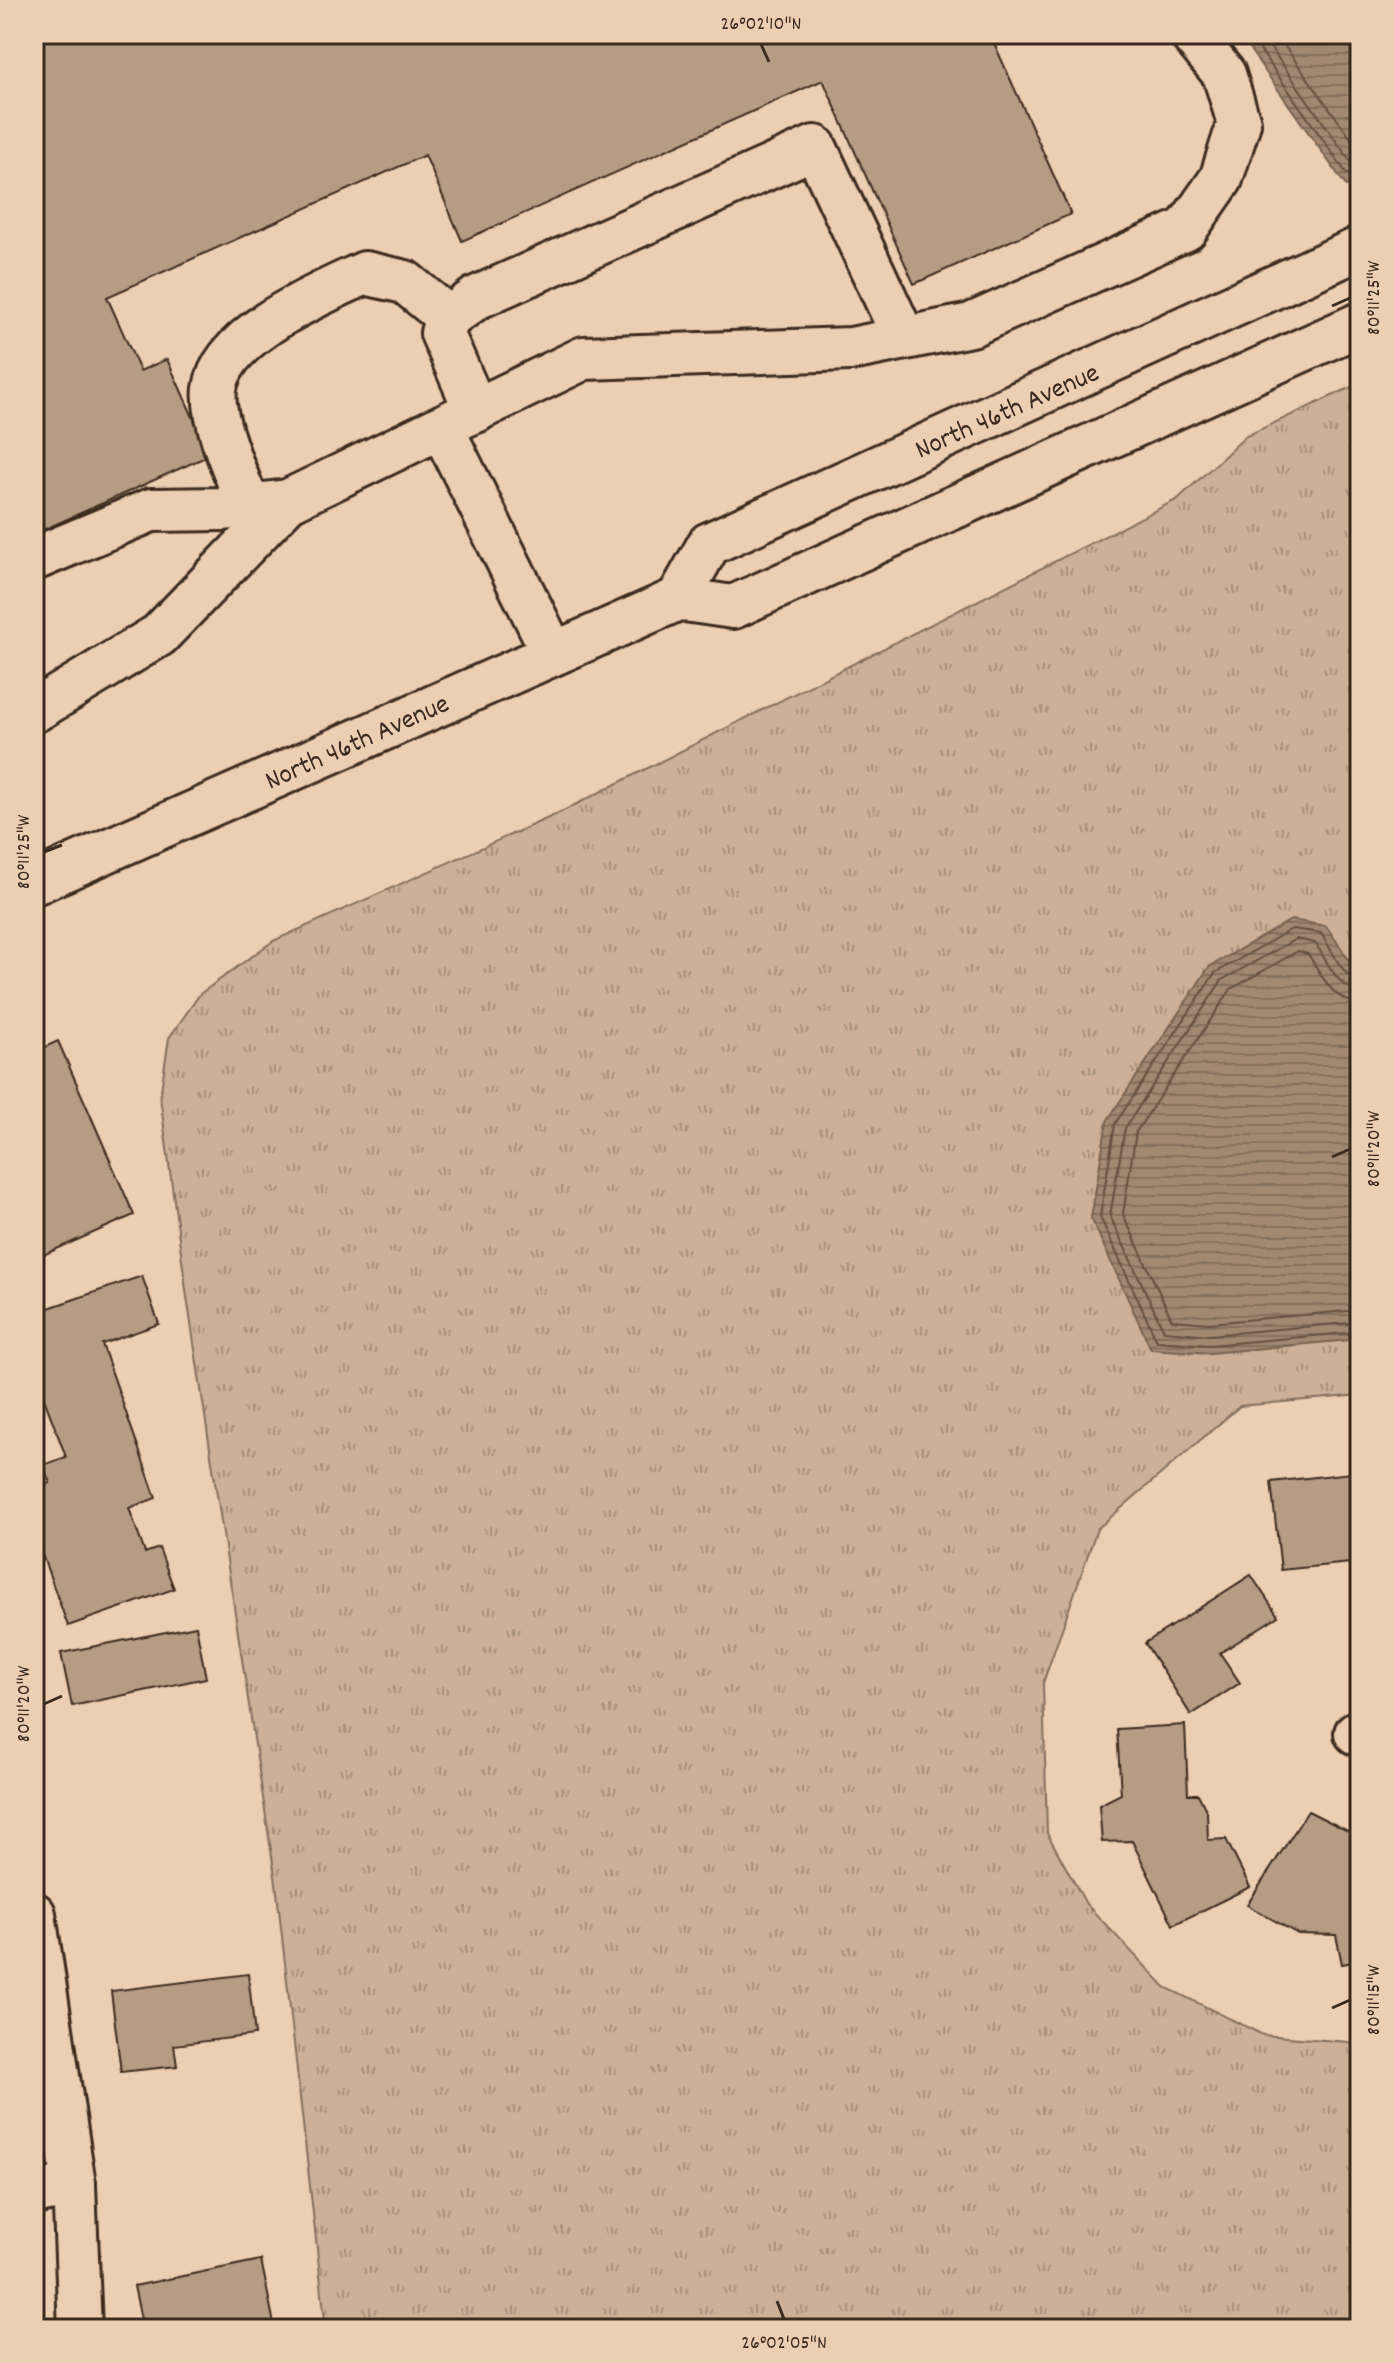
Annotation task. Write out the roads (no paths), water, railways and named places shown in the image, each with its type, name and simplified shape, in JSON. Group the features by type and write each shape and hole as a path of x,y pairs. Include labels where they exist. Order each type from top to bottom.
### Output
{"street":[{"path":"34,559 151,510 224,509 269,504 459,420 584,358 851,349 971,325 1186,229 1221,179 1239,123 1224,74 1191,34"},
{"path":"553,653 459,420 442,333 449,318 476,298 815,147 904,338"},
{"name":"North 46th Avenue","path":"34,883 678,599 709,544 1360,248"},
{"path":"269,504 230,462 214,390 222,364 251,333 365,273 405,282 449,318"},
{"path":"678,599 733,607 1360,324"},
{"path":"34,711 159,635 269,504"},
{"path":"34,1914 54,2189 80,2329"}],"water":[{"path":"1239,34 1360,34 1360,180 1346,186"},
{"path":"1291,920 1326,926 1360,976 1360,1339 1210,1353 1151,1349 1091,1218 1107,1121 1209,967"}]}
